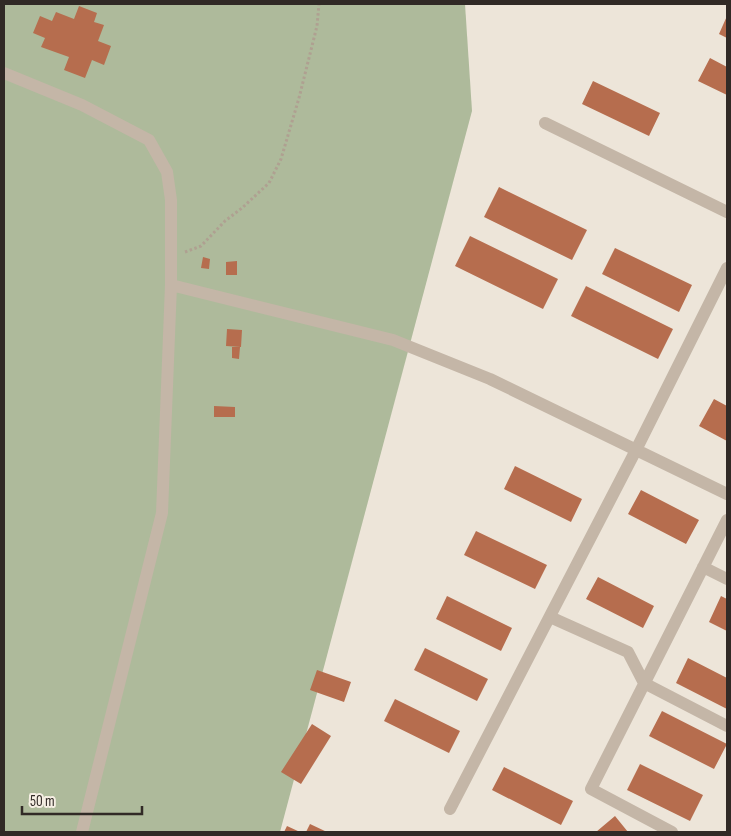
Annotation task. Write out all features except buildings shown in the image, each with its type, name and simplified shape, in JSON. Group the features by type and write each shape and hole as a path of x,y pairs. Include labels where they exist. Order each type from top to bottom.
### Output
{"street":[{"path":"4,73 82,105 150,140 167,172 171,200 171,258 162,513 82,832"},
{"path":"545,123 727,212"},
{"path":"450,809 636,450 727,268"},
{"path":"170,285 393,340 490,379 727,494"},
{"path":"672,832 591,789 727,520"},
{"path":"703,567 727,579"},
{"path":"550,617 628,652 644,683 727,726"}],"path":[{"path":"171,258 201,246 225,220 242,208 268,183 281,159 299,98 317,26 319,4"}],"green space":[{"path":"4,4 465,4 472,111 280,832 4,832"}]}
